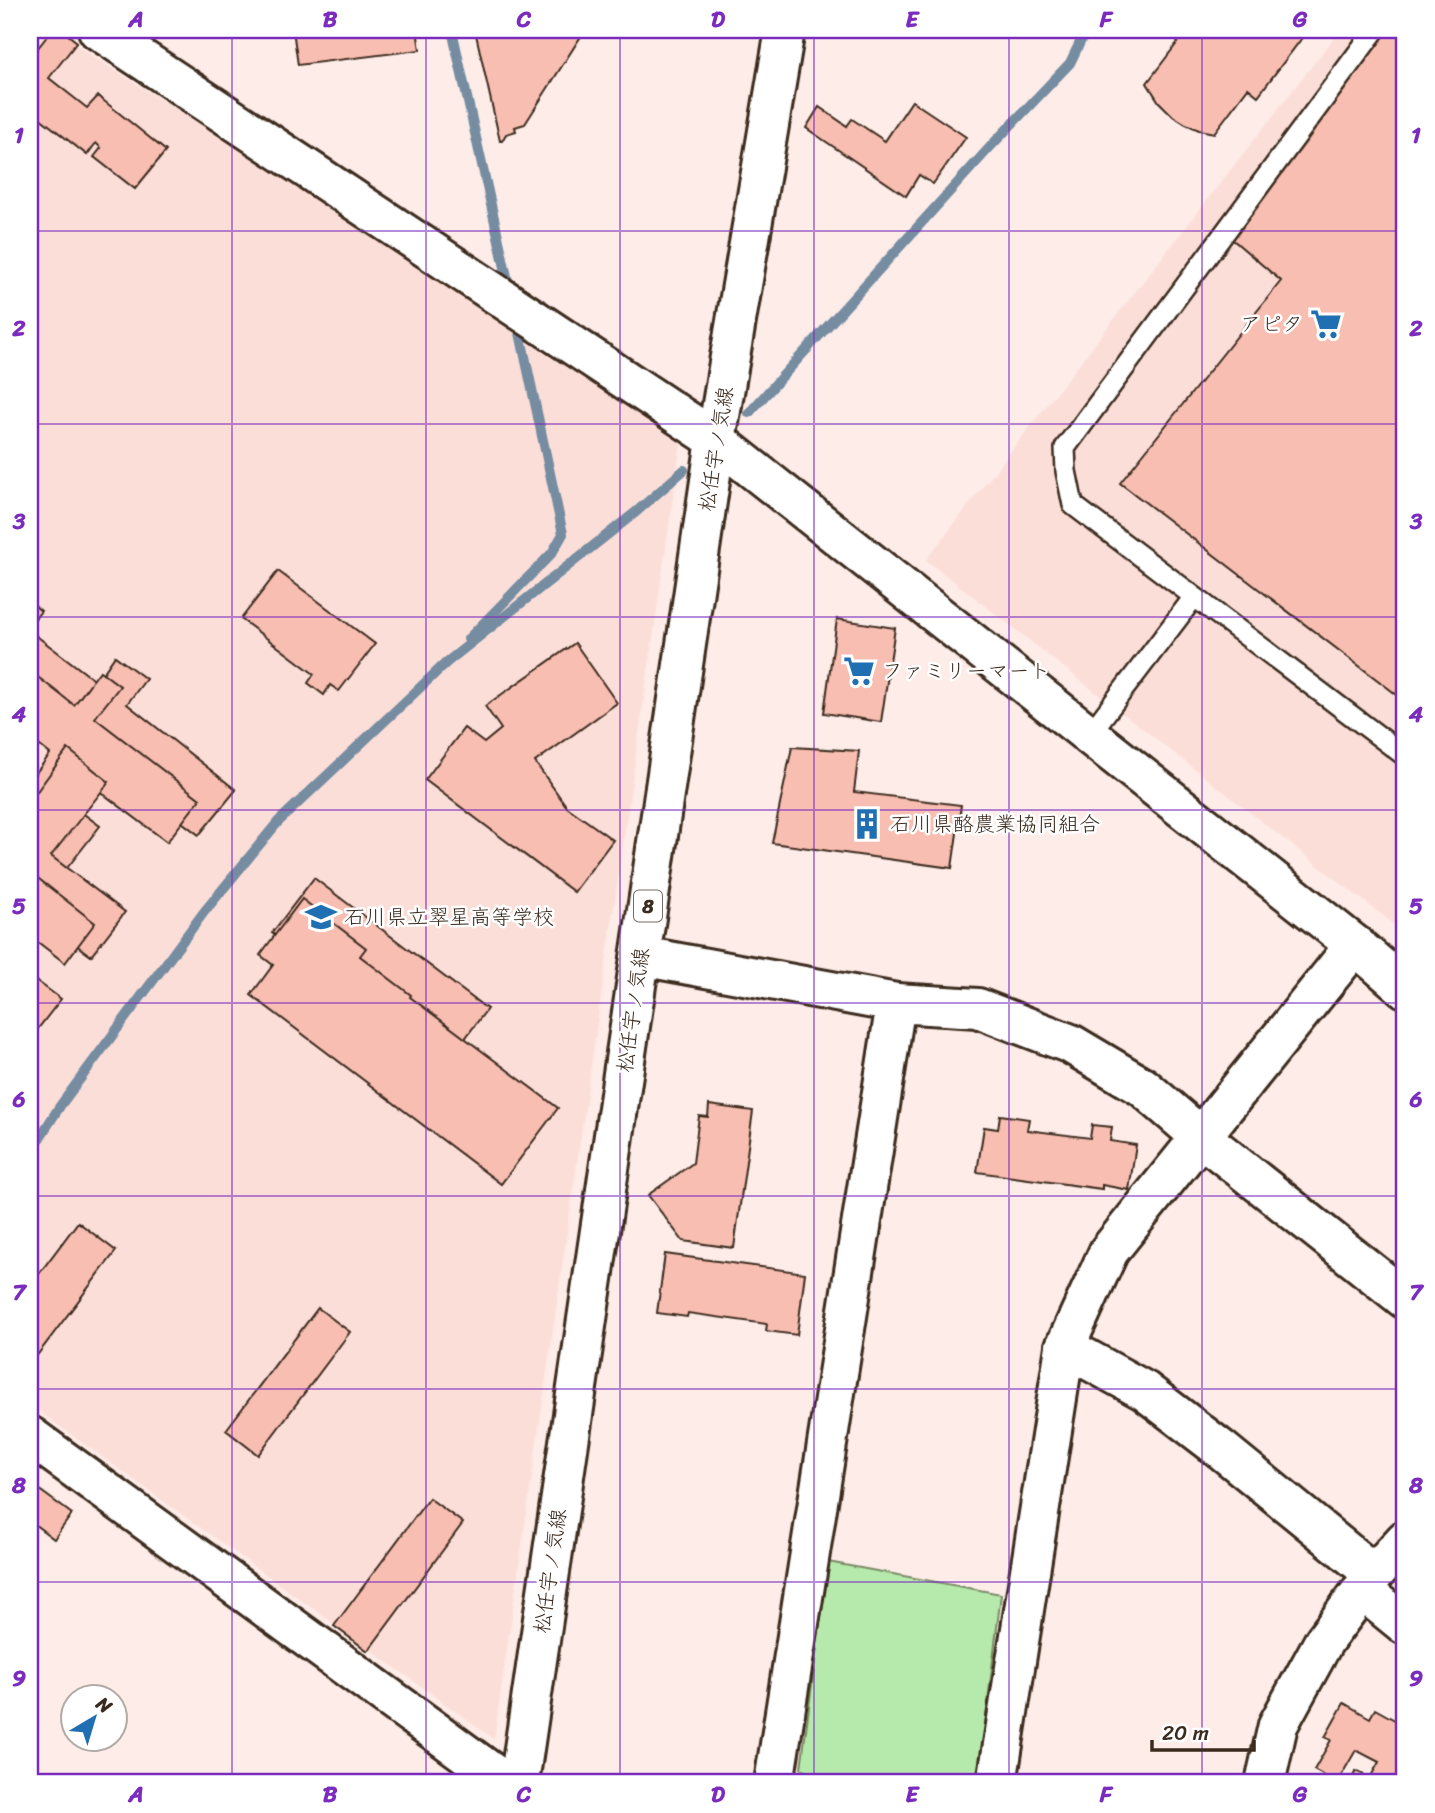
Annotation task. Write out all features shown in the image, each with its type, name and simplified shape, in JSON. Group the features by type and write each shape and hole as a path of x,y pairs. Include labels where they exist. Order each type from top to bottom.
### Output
{"street":[{"path":"98,30 716,440 1355,945 1405,988"},
{"name":"松任宇ノ気線","path":"519,1783 716,440 785,30"},
{"path":"997,1783 1065,1347 1109,1251 1355,945"},
{"path":"640,956 896,1003 978,1008 1072,1044 1143,1087 1201,1137 1405,1299"},
{"path":"774,1783 896,1003"},
{"path":"1065,1347 1145,1391 1222,1450 1368,1582 1405,1625"},
{"path":"30,1436 506,1783"},
{"path":"1265,1783 1278,1725 1324,1641 1368,1582 1405,1540"}],"lane":[{"path":"1375,30 1065,448 1066,471 1073,505 1405,756"},
{"path":"1088,735 1194,597"}],"shaded area":[{"name":"石川県立翠星高等学校","path":"39,30 51,30 683,428 494,1739 30,1405 30,42"},
{"path":"1340,30 1405,30 1405,933 926,560"}],"green space":[{"path":"828,1562 1001,1594 978,1783 821,1783 801,1768"}],"building":[{"path":"52,30 62,30 77,42 49,78 87,108 98,96 166,151 135,189 94,157 101,148 96,143 87,155 30,110 30,58"},
{"path":"293,30 417,30 420,50 298,65"},
{"path":"475,30 578,30 583,33 525,124 515,127 516,131 506,134 502,141 500,141"},
{"path":"1187,30 1308,30 1258,96 1248,88 1214,133 1199,130 1173,116 1159,102 1147,83"},
{"name":"アピタ","path":"1371,30 1405,30 1405,701 1120,483 1281,281 1218,227"},
{"path":"912,101 966,137 933,184 919,175 906,196 806,128 819,107 847,126 852,119 885,141"},
{"path":"278,571 375,644 339,691 330,685 324,695 308,683 314,674 241,619"},
{"path":"30,602 41,611 30,625"},
{"name":"ファミリーマート","path":"837,619 895,628 881,722 824,713"},
{"path":"30,631 97,682 115,656 146,679 127,704 236,790 199,835 30,707"},
{"path":"575,643 617,703 535,762 567,807 613,840 574,892 425,780 464,728 484,743 501,729 485,706"},
{"path":"30,671 74,705 100,671 120,686 95,718 200,799 167,842 90,784 73,806 100,826 64,872 39,854 30,866 30,781 50,754 30,738"},
{"name":"石川県酪農業協同組合","path":"792,747 859,751 854,792 961,805 952,868 772,843"},
{"path":"68,749 109,782 51,856 125,912 91,956 30,911 30,801"},
{"path":"30,872 95,923 65,963 30,936"},
{"path":"314,878 487,1009 446,1064 272,933"},
{"path":"302,899 366,948 360,956 411,995 410,997 558,1108 501,1184 251,995 273,965 260,955"},
{"path":"30,976 61,999 30,1039"},
{"path":"709,1105 753,1111 734,1248 683,1241 648,1195 693,1163 699,1116 708,1117"},
{"path":"1000,1115 1029,1119 1027,1130 1090,1138 1092,1125 1112,1127 1110,1141 1136,1145 1129,1190 1102,1185 1102,1189 977,1172 984,1127 998,1129"},
{"path":"78,1222 116,1251 35,1358 30,1354 30,1286"},
{"path":"665,1254 805,1273 797,1335 766,1331 767,1324 688,1313 687,1317 657,1313"},
{"path":"318,1308 350,1332 258,1455 226,1430"},
{"path":"30,1483 72,1514 54,1539 30,1521"},
{"path":"429,1498 463,1523 368,1651 334,1626"},
{"path":"1344,1703 1370,1718 1375,1709 1402,1724 1405,1719 1405,1783 1349,1783 1356,1771 1370,1778 1379,1762 1356,1750 1337,1783 1314,1770 1331,1740 1325,1737"}],"waterway":[{"path":"452,30 510,290"},
{"path":"749,413 991,146 1070,63 1086,30"},
{"path":"468,639 552,553 563,534 517,319"},
{"path":"30,1153 60,1106 204,912 278,822 447,662 636,512 684,470"}],"place":[{"name":"アピタ","path":"1326,324"},
{"name":"ファミリーマート","path":"859,671"},
{"name":"石川県酪農業協同組合","path":"867,824"},
{"name":"石川県立翠星高等学校","path":"321,917"}]}
